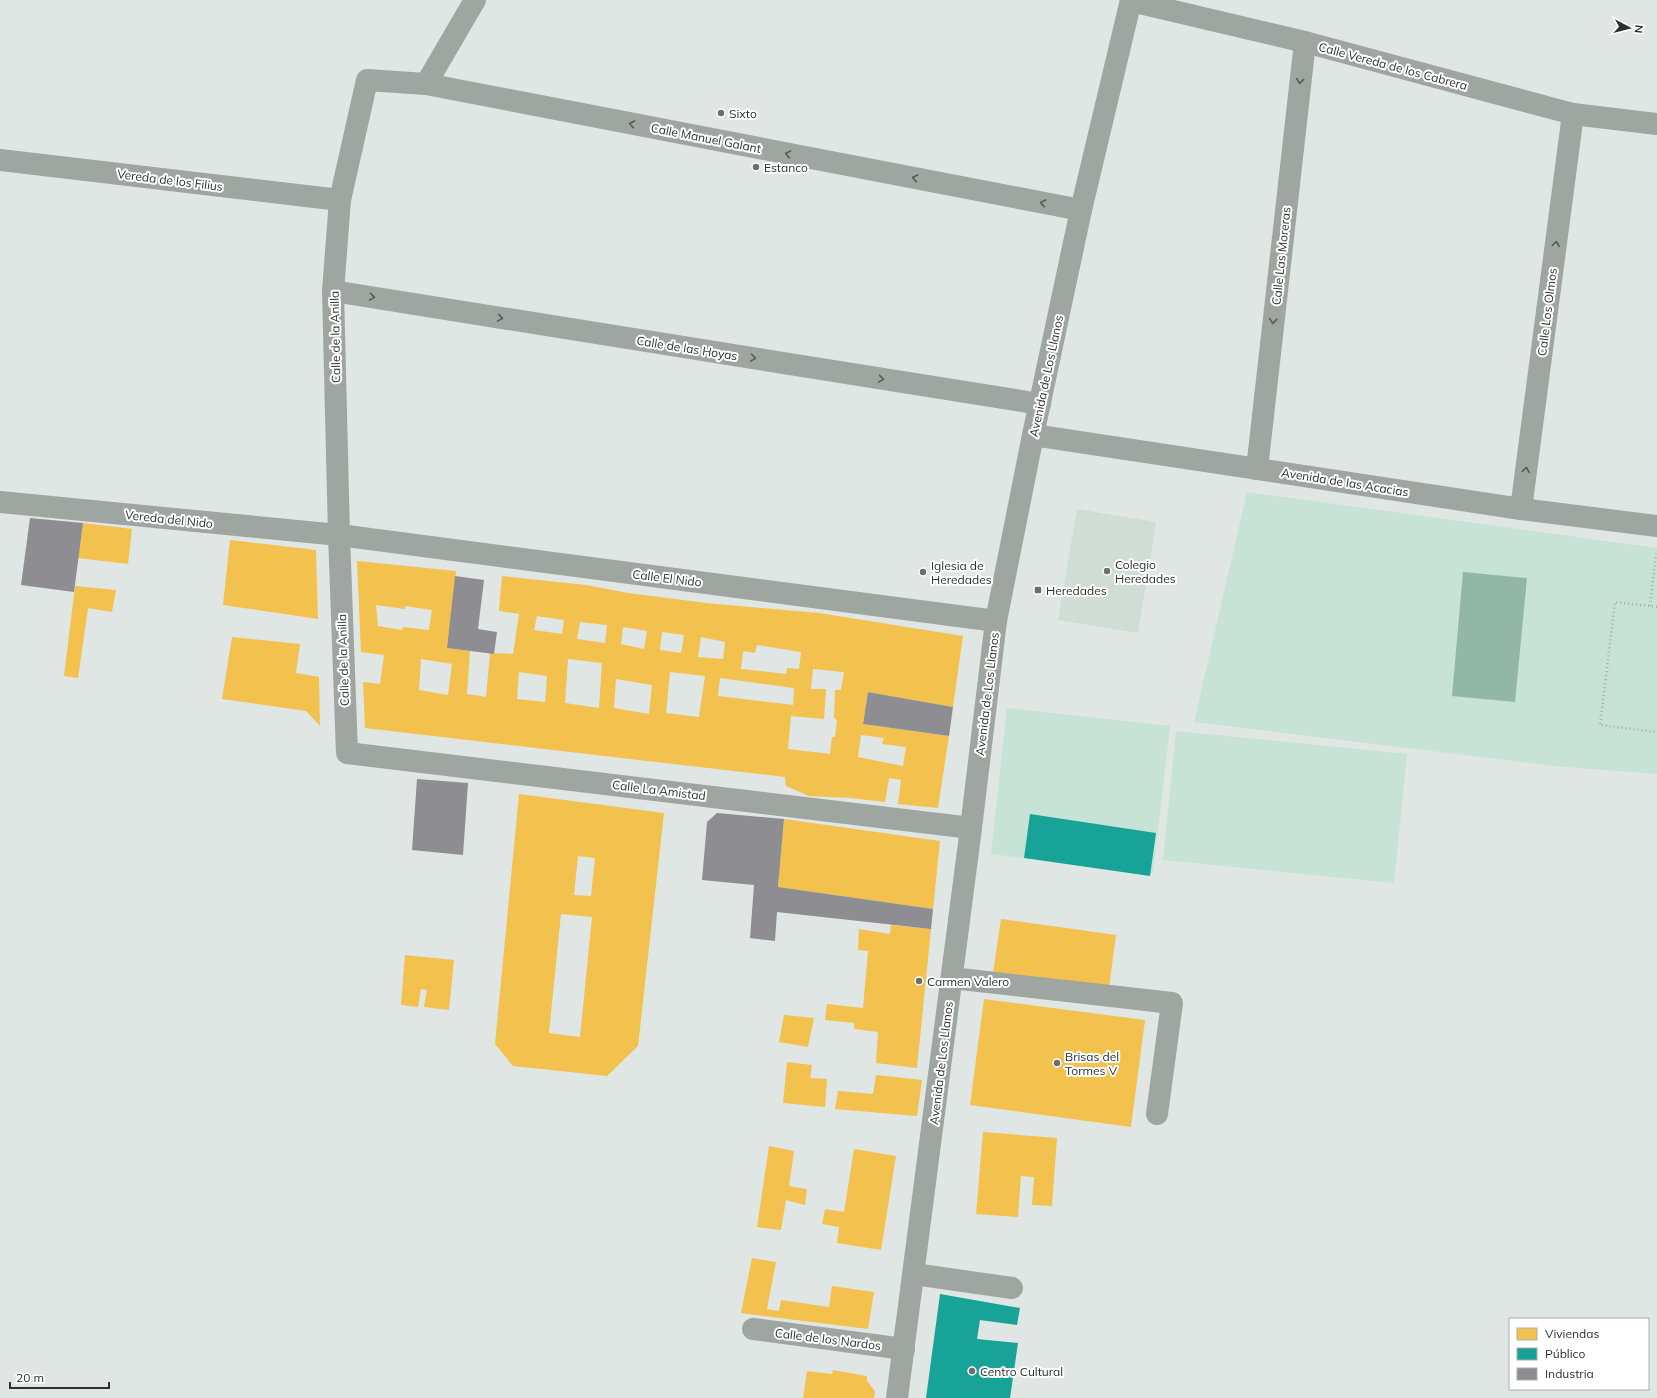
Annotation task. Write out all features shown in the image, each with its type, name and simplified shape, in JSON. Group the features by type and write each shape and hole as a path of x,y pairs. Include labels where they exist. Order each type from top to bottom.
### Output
{"street":[{"path":"426,84 475,0"},
{"name":"Calle Vereda de los Cabrera","path":"1131,1 1305,42 1573,114 1657,124"},
{"name":"Avenida de Los Llanos","path":"898,1398 996,621 1033,435 1081,210 1131,1"},
{"name":"Calle Las Moreras","path":"1257,469 1305,42"},
{"name":"Calle de la Anilla","path":"347,753 339,535 333,291 340,200 367,80 426,84"},
{"name":"Calle Manuel Galant","path":"426,84 1081,210"},
{"name":"Calle Los Olmos","path":"1521,509 1573,114"},
{"name":"Vereda de los Filius","path":"0,160 340,200"},
{"name":"Calle de las Hoyas","path":"333,291 1040,404"},
{"name":"Avenida de las Acacias","path":"1033,435 1521,509 1657,526"},
{"name":"Vereda del Nido","path":"0,502 339,535"},
{"name":"Calle El Nido","path":"339,535 996,621"},
{"name":"Calle La Amistad","path":"347,753 971,828"},
{"path":"952,978 1172,1003 1156,1114"},
{"path":"914,1274 1012,1288"},
{"name":"Calle de los Nardos","path":"753,1329 904,1349"}],"path":[{"path":"1650,606 1657,549"},
{"path":"1657,607 1615,602 1600,725 1657,732"}],"shaded area":[{"path":"1247,492 1657,548 1657,774 1554,766 1194,722"},
{"name":"Colegio Heredades","path":"1077,509 1156,522 1138,633 1058,620"},
{"path":"1463,572 1527,578 1515,702 1452,696"},
{"path":"1007,708 1170,726 1153,873 991,854"},
{"path":"1176,731 1407,754 1394,883 1163,860"}],"building: Viviendas":[{"path":"83,523 132,529 128,564 78,558"},
{"path":"230,540 316,550 318,619 223,605"},
{"path":"357,561 456,571 447,648 470,651 467,694 486,697 490,653 513,654 519,614 499,611 502,576 586,585 628,593 706,603 819,613 963,636 953,707 868,692 863,724 949,736 938,808 898,804 901,780 889,778 885,802 850,798 809,796 786,786 785,777 365,728 363,682 380,684 384,655 361,652","holes":["376,605 405,609 405,606 432,610 429,630 403,627 402,630 378,626","537,616 564,620 562,634 534,630","580,622 607,625 605,643 577,639","623,627 647,631 644,649 621,644","662,632 684,635 681,653 660,650","701,637 725,642 723,659 698,657","757,645 801,652 799,669 787,668 786,674 741,669 743,651 755,653","421,659 452,664 448,695 419,690","568,659 602,663 599,708 565,703","813,669 844,672 841,690 835,690 834,718 837,720 835,737 832,737 830,754 788,749 791,716 824,719 826,689 811,689","519,672 547,676 545,702 517,699","670,672 705,676 699,717 666,713","720,678 794,688 793,705 718,696","616,679 652,685 649,714 614,708","861,735 884,738 882,744 906,747 903,766 858,757"]},
{"path":"75,586 116,590 112,612 88,608 78,678 64,676"},
{"path":"232,637 300,644 296,673 319,677 320,726 306,711 222,699"},
{"path":"519,794 664,813 638,1046 607,1076 513,1066 495,1044","holes":["578,856 595,858 591,896 574,895","561,914 592,917 580,1037 549,1033"]},
{"path":"784,819 940,841 933,909 778,887"},
{"path":"1001,919 1116,935 1109,988 993,973"},
{"path":"891,925 931,929 917,1068 876,1063 878,1032 854,1029 854,1023 825,1020 827,1004 863,1008 868,951 858,950 859,929 890,934"},
{"path":"405,955 454,960 449,1010 424,1007 427,990 421,989 418,1007 401,1005"},
{"name":"Brisas del Tormes V","path":"984,999 1145,1020 1131,1127 970,1105"},
{"path":"784,1015 814,1018 808,1047 779,1042"},
{"path":"787,1062 812,1065 810,1078 827,1079 825,1107 783,1103"},
{"path":"876,1075 922,1080 917,1116 835,1109 838,1091 873,1094"},
{"path":"983,1132 1057,1138 1052,1206 1032,1205 1034,1177 1021,1176 1018,1217 976,1214"},
{"path":"769,1146 794,1151 789,1186 807,1189 805,1205 786,1200 781,1230 757,1227"},
{"path":"854,1149 896,1156 881,1250 837,1243 839,1227 822,1224 825,1209 844,1212"},
{"path":"752,1258 776,1262 767,1309 779,1311 781,1300 829,1307 832,1286 874,1292 868,1329 741,1313"},
{"path":"833,1370 867,1376 867,1381 875,1391 874,1398 803,1398 807,1371 832,1374"}],"building: Público":[{"path":"1030,814 1156,833 1150,876 1024,858"},
{"name":"Centro Cultural","path":"940,1294 1020,1308 1017,1325 980,1320 977,1339 1018,1343 1010,1398 926,1398"}],"building: Industria":[{"path":"30,518 83,523 74,592 21,585"},
{"path":"455,576 484,580 478,629 497,632 494,654 447,648"},
{"path":"868,692 953,707 949,736 863,724"},
{"path":"417,779 468,783 463,855 412,850"},
{"path":"717,813 784,819 778,887 933,909 931,929 777,912 775,941 750,938 754,885 702,880 707,822"}],"place":[{"name":"Sixto","path":"721,113"},
{"name":"Estanco","path":"756,167"},
{"name":"Colegio Heredades","path":"1107,571"},
{"name":"Iglesia de Heredades","path":"923,572"},
{"name":"Heredades","path":"1038,590"},
{"name":"Carmen Valero","path":"919,981"},
{"name":"Brisas del Tormes V","path":"1057,1063"},
{"name":"Centro Cultural","path":"972,1371"}]}
